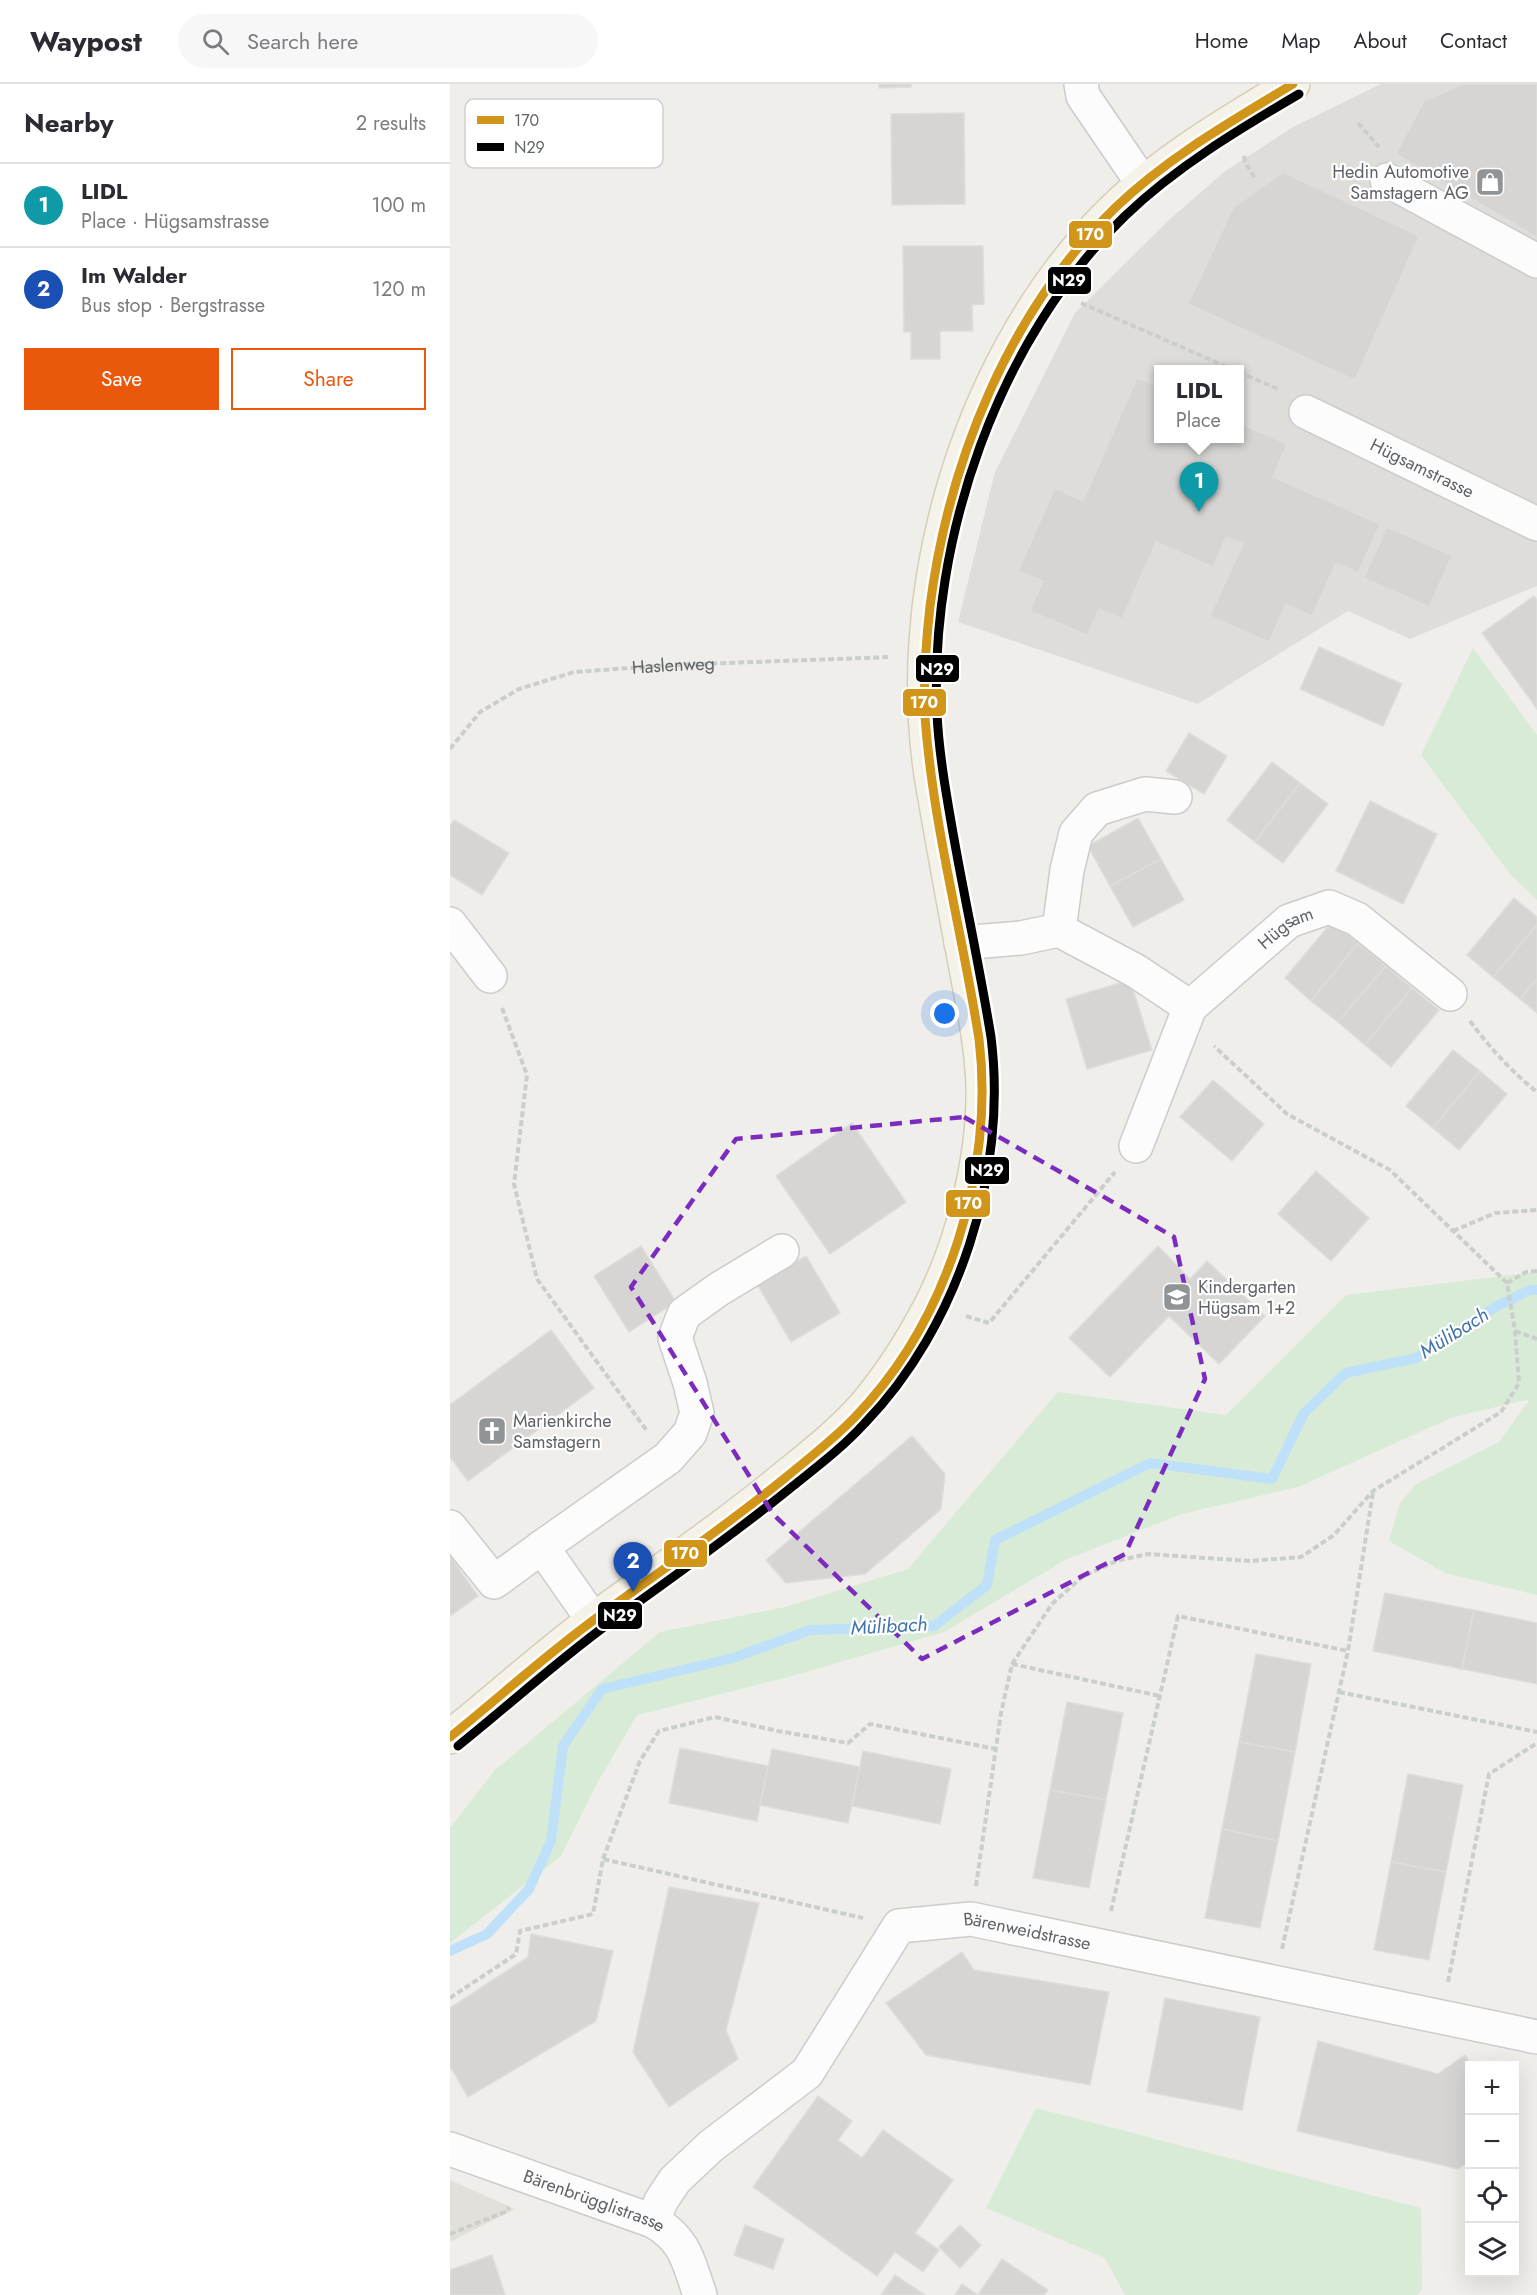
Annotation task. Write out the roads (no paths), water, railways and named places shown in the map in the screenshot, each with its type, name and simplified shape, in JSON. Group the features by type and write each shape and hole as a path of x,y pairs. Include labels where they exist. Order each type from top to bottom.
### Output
{"main road":[{"path":"450,1737 593,1620 764,1496 820,1449 863,1408 897,1362 931,1306 946,1272 970,1199 981,1128 983,1091 980,1045 932,780 925,717 924,655 933,578 947,509 967,445 984,402 1043,294 1096,227 1143,184 1225,125 1293,84"}],"street":[{"path":"1081,84 1083,96 1143,184"},
{"path":"1387,180 1537,261"},
{"name":"Hügsamstrasse","path":"1306,412 1537,524"},
{"path":"1059,930 1067,870 1076,833 1097,809 1145,794 1175,797"},
{"name":"Hügsam","path":"1136,1146 1190,1007 1289,921 1329,907 1357,919 1450,994"},
{"path":"450,924 490,976"},
{"path":"961,943 1021,938 1059,930 1136,971 1190,1007"},
{"path":"450,1527 494,1582 668,1458 690,1433 697,1413 675,1338 684,1314 718,1289 782,1251"},
{"path":"542,1547 593,1620"},
{"name":"Bärenweidstrasse","path":"652,2221 661,2201 675,2180 711,2146 807,2073 899,1926 971,1919 1537,2037"},
{"name":"Bärenbrügglistrasse","path":"450,2149 652,2221 668,2230 681,2243 700,2295"}],"waterway":[{"name":"Mülibach","path":"450,1951 487,1934 529,1889 551,1841 563,1746 602,1689 733,1658 810,1630 934,1626 987,1585 995,1540 1150,1463 1272,1479 1304,1413 1346,1373 1416,1358 1497,1306 1530,1290 1537,1290"}],"place":[{"name":"Hedin Automotive Samstagern AG","path":"1490,182"},
{"name":"LIDL","path":"1199,512"},
{"name":"Kindergarten Hügsam 1+2","path":"1177,1297"},
{"name":"Marienkirche Samstagern","path":"492,1431"},
{"name":"Im Walder","path":"633,1592"}]}
